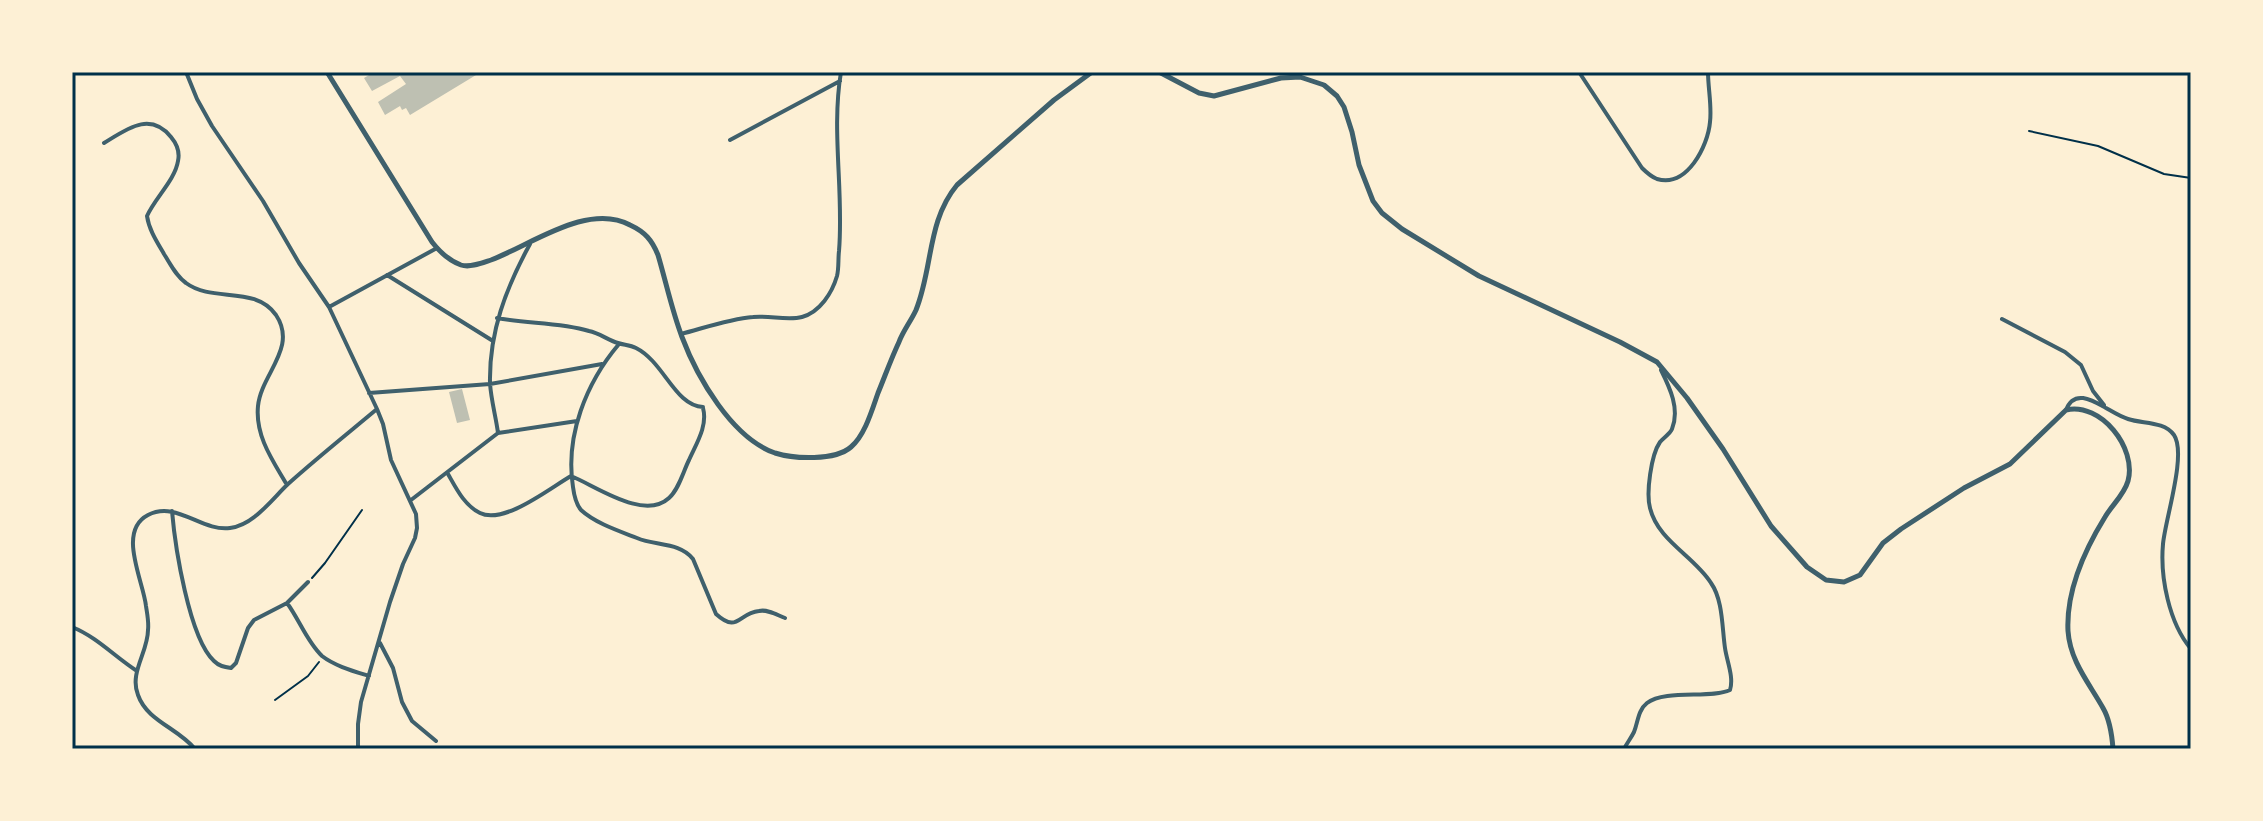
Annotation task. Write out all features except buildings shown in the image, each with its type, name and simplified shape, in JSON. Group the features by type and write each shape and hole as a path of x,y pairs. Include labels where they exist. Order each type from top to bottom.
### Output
{"street":[{"path":"186,72 212,126 249,178 329,307 377,409 394,467 416,514 415,538 393,592 361,702 358,749"},
{"path":"327,72 437,248 461,265 485,262 578,222 602,217 616,219 643,232 653,241 681,334 695,365 736,426 750,440 767,450 785,456 810,457 842,454 852,447 871,412 899,341 916,309 933,233 950,194 1020,129 1092,72"},
{"path":"681,334 750,317 803,317 820,307 830,293 837,276 841,229 838,127 841,72"},
{"path":"1159,72 1199,93 1214,96 1281,78 1300,77 1324,85 1337,96 1349,118 1359,165 1373,201 1393,223 1479,276 1638,351 1658,364 1723,449 1771,526 1807,567 1832,581 1844,582 1860,575 1883,543 1901,529 1964,488 2010,464 2066,410 2069,401 2086,398 2129,420 2165,428 2173,433 2177,443 2175,484 2163,546 2164,576 2177,627 2191,649"},
{"path":"1579,72 1642,168 1655,178 1667,180 1688,171 1705,141 1710,121 1708,72"},
{"path":"730,140 840,81"},
{"path":"104,143 141,124 152,123 161,127 175,143 179,152 178,163 147,216 148,225 176,274 188,285 210,293 240,295 256,301 271,309 280,323 284,332 283,346 262,388 258,421 262,437 287,485"},
{"path":"498,433 490,384 493,341 497,318 510,281 530,244"},
{"path":"329,307 437,248"},
{"path":"387,275 493,341"},
{"path":"497,318 592,331 619,344 633,346 651,358 688,403 703,407"},
{"path":"2002,319 2065,352 2081,365 2093,391 2108,410"},
{"path":"619,344 602,364 577,421 570,454 571,476 580,509 640,540 687,551 716,614 723,620 736,623 761,610 785,618"},
{"path":"369,393 490,384 602,364"},
{"path":"1624,749 1646,703 1696,693 1724,693 1730,690 1732,682 1717,592 1710,580 1656,526 1649,506 1654,457 1659,443 1671,431 1675,413 1669,385 1658,364"},
{"path":"703,407 714,396"},
{"path":"571,476 626,502 644,506 660,504 670,498 677,486 703,428 706,417 703,407"},
{"path":"195,749 149,714 135,687 149,630 133,538 138,523 147,515 172,511 217,528 234,528 247,521 377,409"},
{"path":"2066,410 2083,410 2109,423 2126,449 2129,463 2129,478 2124,490 2105,517 2079,566 2068,614 2072,653 2107,717 2113,749"},
{"path":"411,500 498,433 577,421"},
{"path":"448,473 468,504 490,516 504,514 571,476"},
{"path":"172,511 181,570 198,633 205,650 224,667 231,668 236,663 248,628 254,620 287,603 308,582"},
{"path":"287,603 323,657 369,676"},
{"path":"72,627 99,642 137,671"},
{"path":"379,641 393,668 402,702 412,721 436,741"}],"path":[{"path":"2029,131 2098,146 2164,174 2191,178"},
{"path":"308,582 362,510"},
{"path":"275,700 308,676 323,657"}]}
